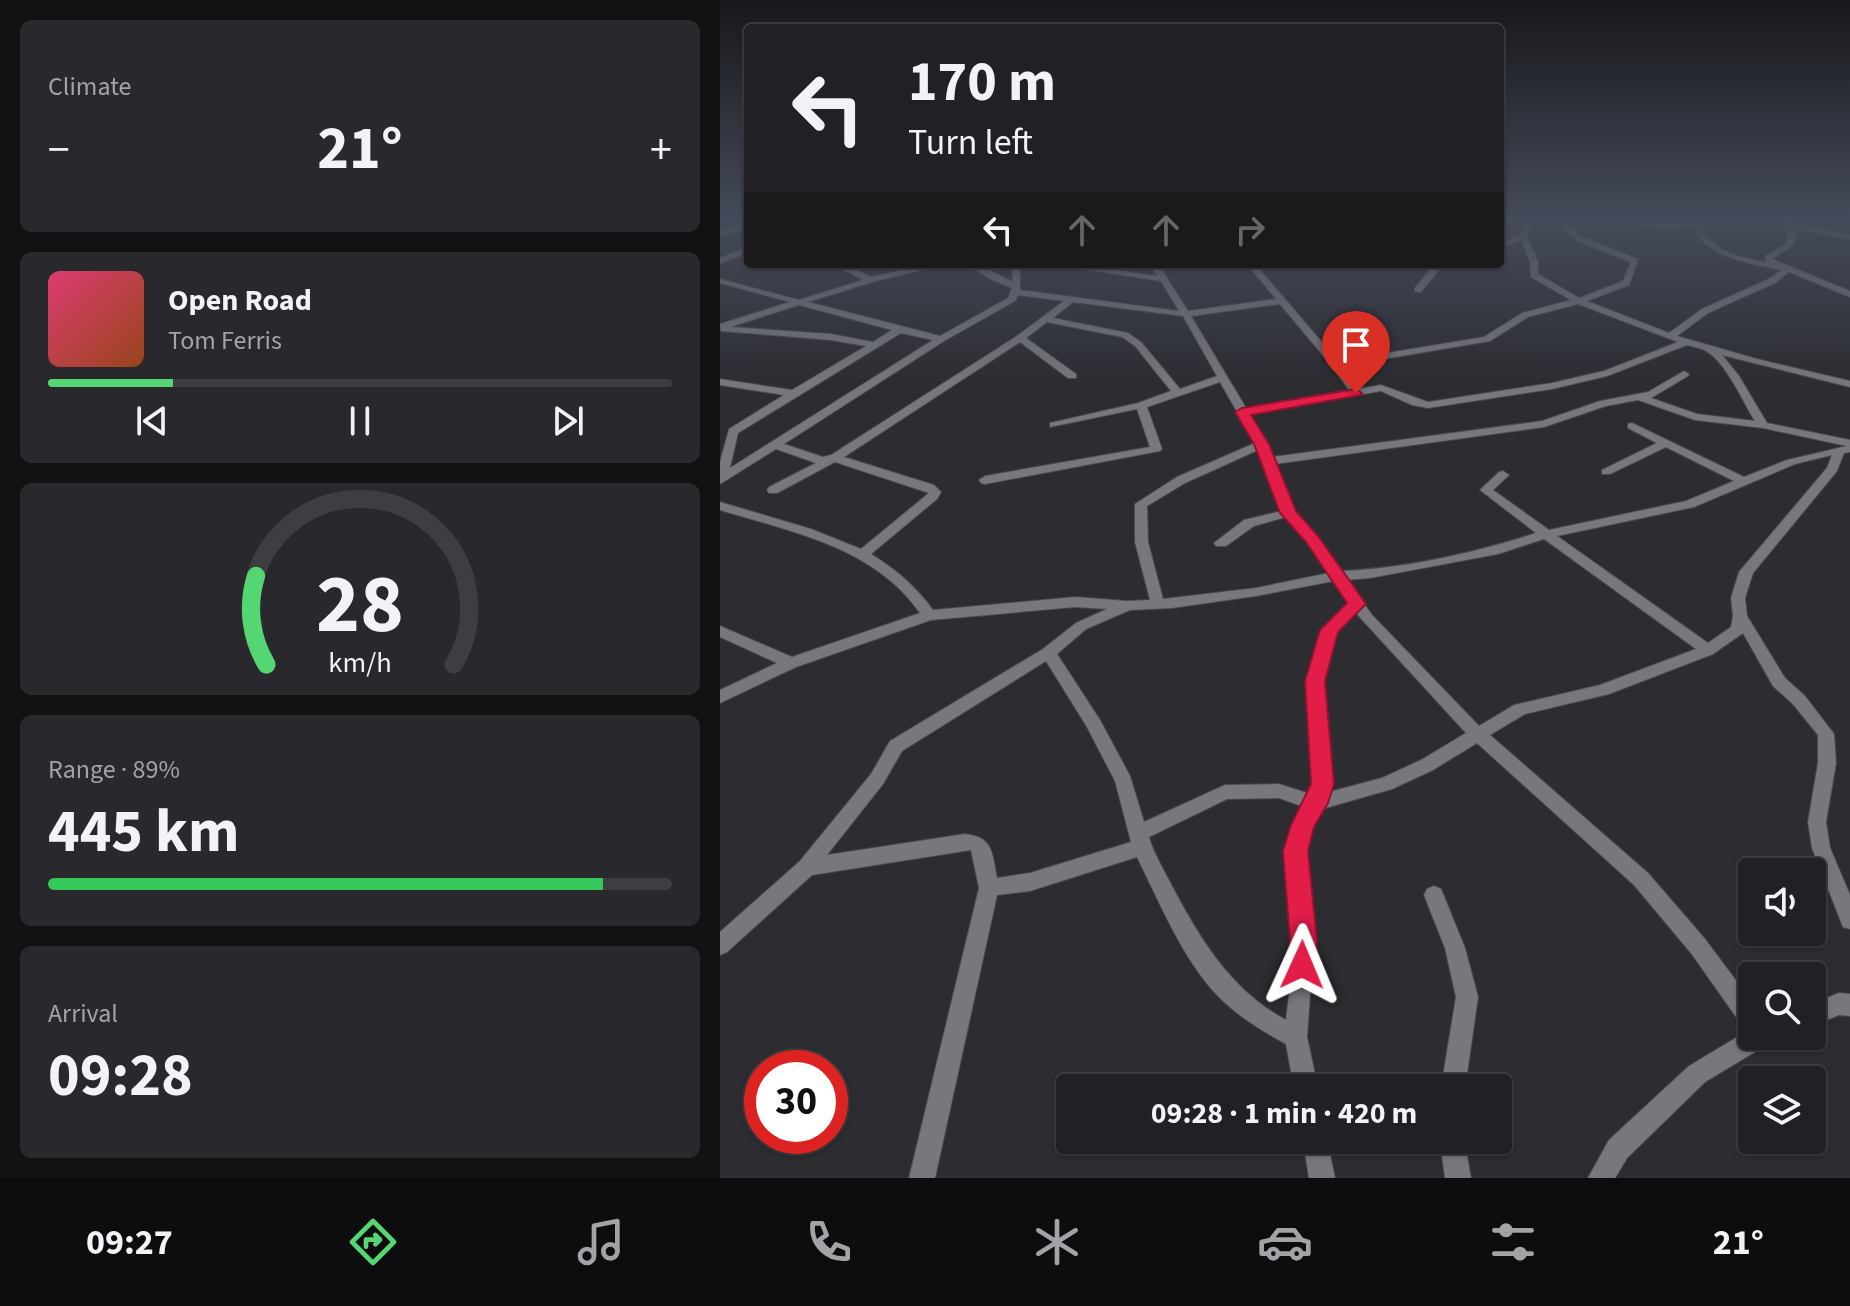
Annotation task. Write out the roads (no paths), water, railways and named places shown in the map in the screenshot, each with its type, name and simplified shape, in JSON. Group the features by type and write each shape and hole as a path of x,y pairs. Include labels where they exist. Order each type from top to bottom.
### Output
{"street":[{"path":"860,275 870,280"},
{"path":"720,328 893,275"},
{"path":"990,275 1017,290 1186,314 1283,301"},
{"path":"721,479 941,339 1005,304 1017,290 1016,275"},
{"path":"1135,275 1164,279"},
{"path":"1161,275 1261,444 1289,513 1312,539 1357,604 1476,733 1641,879 1698,946 1738,1001"},
{"path":"1260,275 1336,364 1356,393"},
{"path":"1418,290 1430,275"},
{"path":"1534,275 1552,289 1635,325 1709,349 1850,384"},
{"path":"1336,364 1487,339 1525,315 1579,301 1626,283 1629,275"},
{"path":"1671,336 1705,311 1774,280 1779,275"},
{"path":"1800,275 1850,294"},
{"path":"720,281 804,301 859,321 941,339"},
{"path":"773,490 833,459 1020,338 1073,298"},
{"path":"1047,319 1125,335 1138,344 1178,393"},
{"path":"720,328 831,337 875,345"},
{"path":"720,429 733,431 899,330"},
{"path":"1020,338 1072,376"},
{"path":"1242,412 1390,389 1409,402 1428,405 1536,389 1607,373 1689,341"},
{"path":"1709,349 1731,369 1744,397 1763,425"},
{"path":"1268,461 1544,424 1604,403 1651,395 1684,374"},
{"path":"1054,425 1141,405 1222,378"},
{"path":"720,382 795,394"},
{"path":"1640,398 1695,417 1763,425 1846,447"},
{"path":"985,480 1156,449 1141,405"},
{"path":"1632,426 1743,481"},
{"path":"721,479 733,431"},
{"path":"1606,472 1666,443"},
{"path":"1158,604 1145,567 1139,514 1141,504 1181,480 1261,444"},
{"path":"776,445 822,461 833,459 935,492 864,553"},
{"path":"720,697 791,663 929,615 1075,602 1127,606 1158,604 1256,592 1336,576 1370,574 1486,553 1544,535 1690,504 1791,462 1846,447"},
{"path":"989,888 1030,882 1141,840 1225,792 1279,791 1316,803 1386,784 1427,765 1520,709 1603,690 1708,650 1738,629 1738,598 1746,572 1833,469 1846,447"},
{"path":"1503,475 1486,490 1544,535 1708,650"},
{"path":"720,506 864,553 907,586 929,615"},
{"path":"1221,543 1249,523 1289,513"},
{"path":"1303,1074 1296,1037 1304,941 1296,851 1303,825 1323,784 1315,681 1329,630 1357,604"},
{"path":"720,945 807,867 877,779 896,746 1048,653 1081,626 1127,606"},
{"path":"1740,616 1779,682 1799,700 1826,734 1827,763 1817,822 1821,848 1850,920"},
{"path":"720,631 791,663"},
{"path":"1048,653 1094,724 1124,781 1141,840 1189,939 1226,989 1264,1020 1296,1037"},
{"path":"807,867 965,842 976,843 982,851 989,888 922,1178"},
{"path":"1434,895 1455,948 1467,997 1455,1074"},
{"path":"1826,1009 1839,1004 1850,1005"},
{"path":"1601,1178 1618,1149 1697,1074 1738,1049"},
{"path":"1318,1154 1322,1178"},
{"path":"1454,1154 1458,1178"}]}
